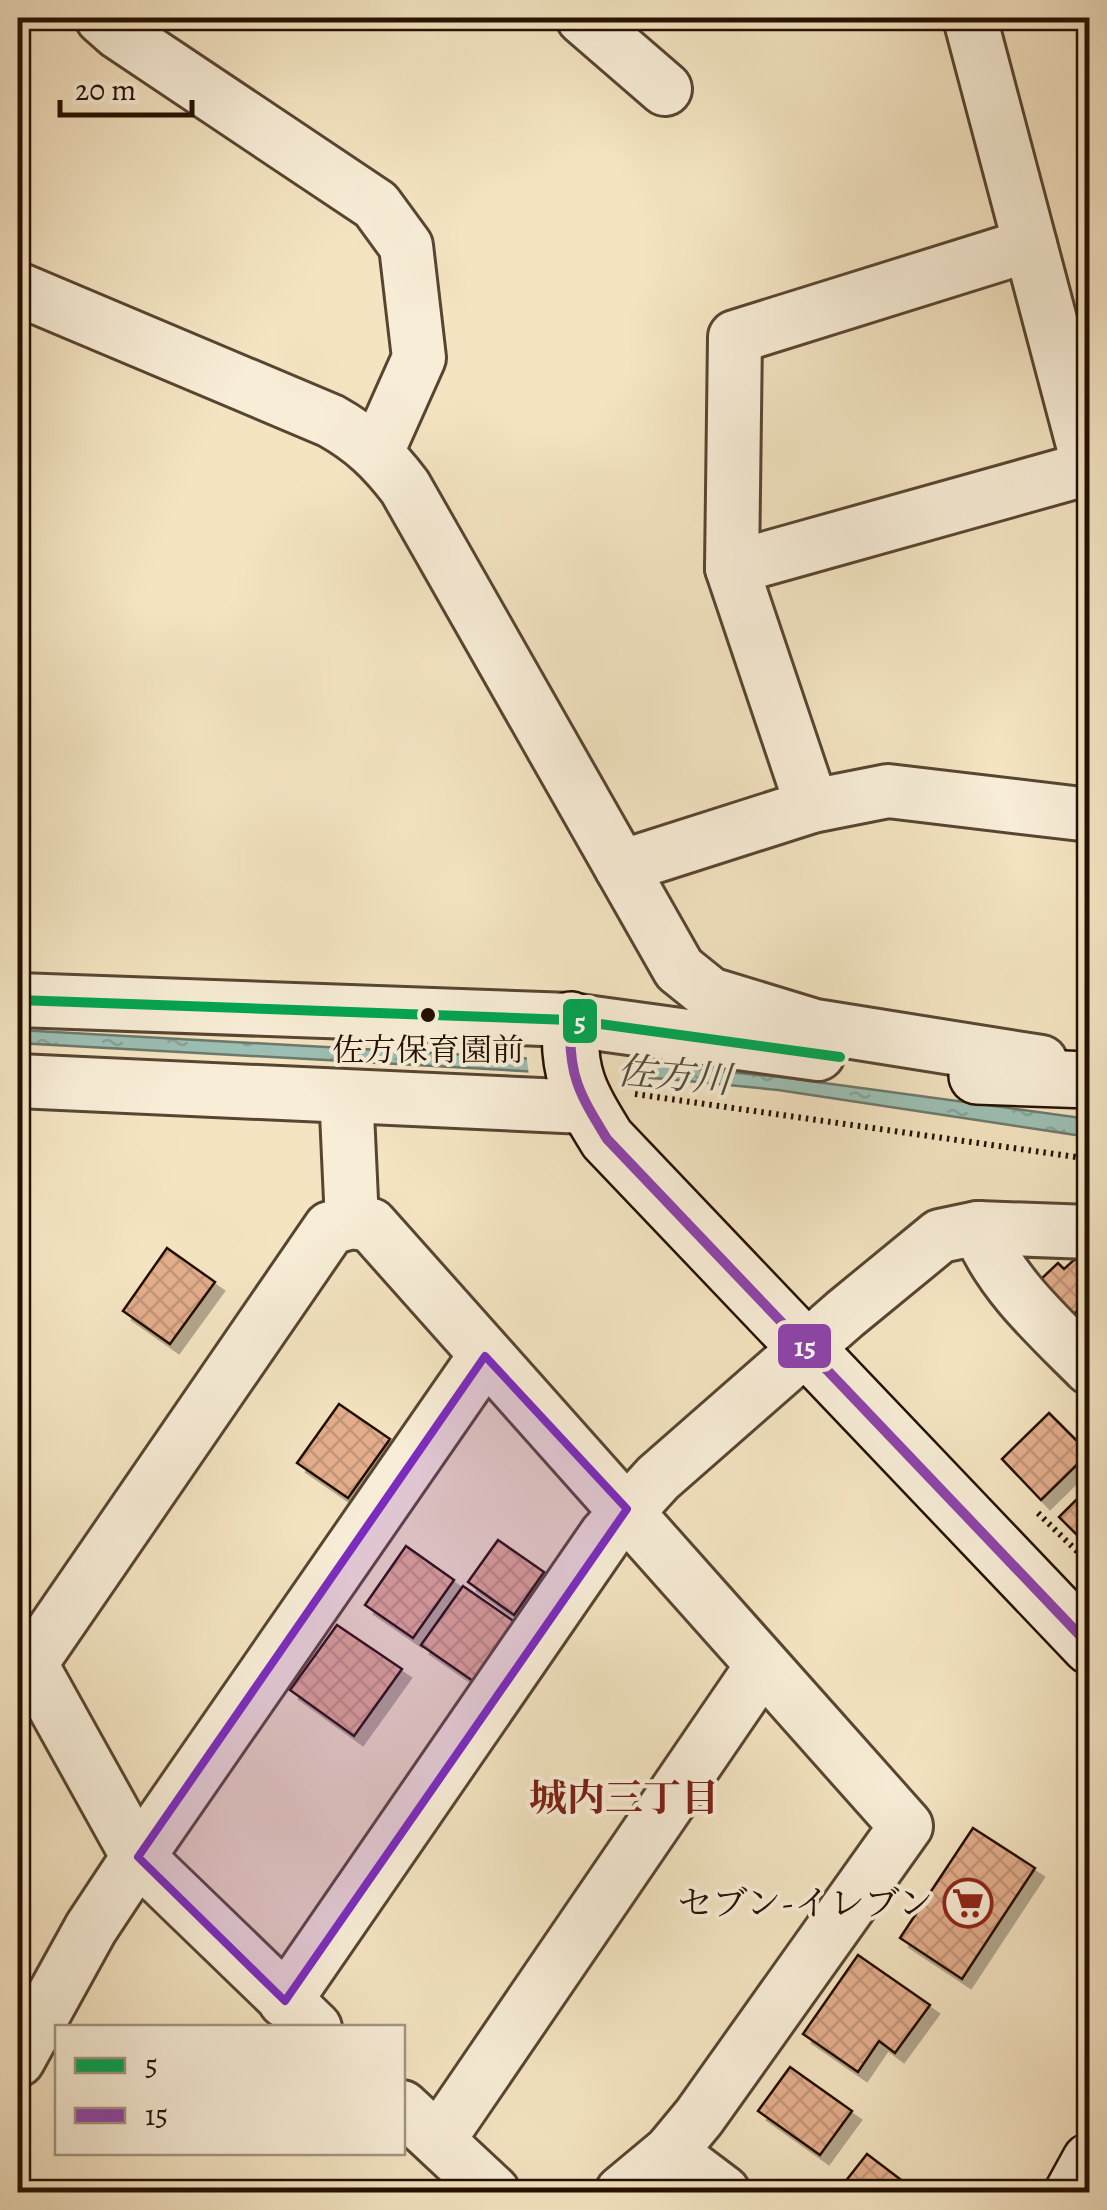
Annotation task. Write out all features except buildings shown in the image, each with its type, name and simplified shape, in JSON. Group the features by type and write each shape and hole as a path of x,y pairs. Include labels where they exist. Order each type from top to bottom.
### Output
{"street":[{"path":"102,18 376,205 406,246 418,358 377,452"},
{"path":"583,18 665,89"},
{"path":"732,568 1089,470 970,18"},
{"path":"812,806 732,568 734,338 1030,245"},
{"path":"18,289 330,421 377,452 405,487 679,969 710,994 816,1026 1090,1070"},
{"path":"621,867 812,806 888,790 1090,815"},
{"path":"18,1000 571,1026 977,1076 1090,1080"},
{"path":"571,1026 573,1070 600,1106 807,1349 1090,1646"},
{"path":"18,1081 600,1106"},
{"path":"348,1113 352,1222"},
{"path":"622,2192 670,2152 699,2117 906,1826 627,1509 485,1356 372,1225 352,1222 330,1228 24,1652 138,1857 300,2014 627,1509 658,1478 940,1236 978,1228 1090,1232"},
{"path":"978,1228 987,1251 1016,1293 1090,1368"},
{"path":"18,2060 90,1928 485,1356"},
{"path":"493,2192 421,2123 762,1666"},
{"path":"670,2152 723,2192"},
{"path":"1073,2192 1090,2160"}],"path":[{"path":"600,1106 1090,1158"},
{"path":"1078,1157 1080,1145"}],"highlighted area":[{"path":"485,1356 627,1509 285,2001 138,1857"}],"water":[{"name":"佐方川","path":"18,1030 667,1066 780,1077 1089,1119 1089,1137 778,1090 667,1079 18,1043"}],"pier":[{"path":"526,1052 648,1060 644,1082 529,1076"}],"transit line":[{"name":"5","path":"18,1000 571,1020 840,1057"},
{"name":"15","path":"571,1020 571,1055 577,1083 607,1139 1090,1646"}],"place":[{"name":"佐方保育園前","path":"428,1015"},
{"name":"セブン-イレブン","path":"968,1903"}],"district":[{"name":"城内三丁目","path":"624,1798"}]}
